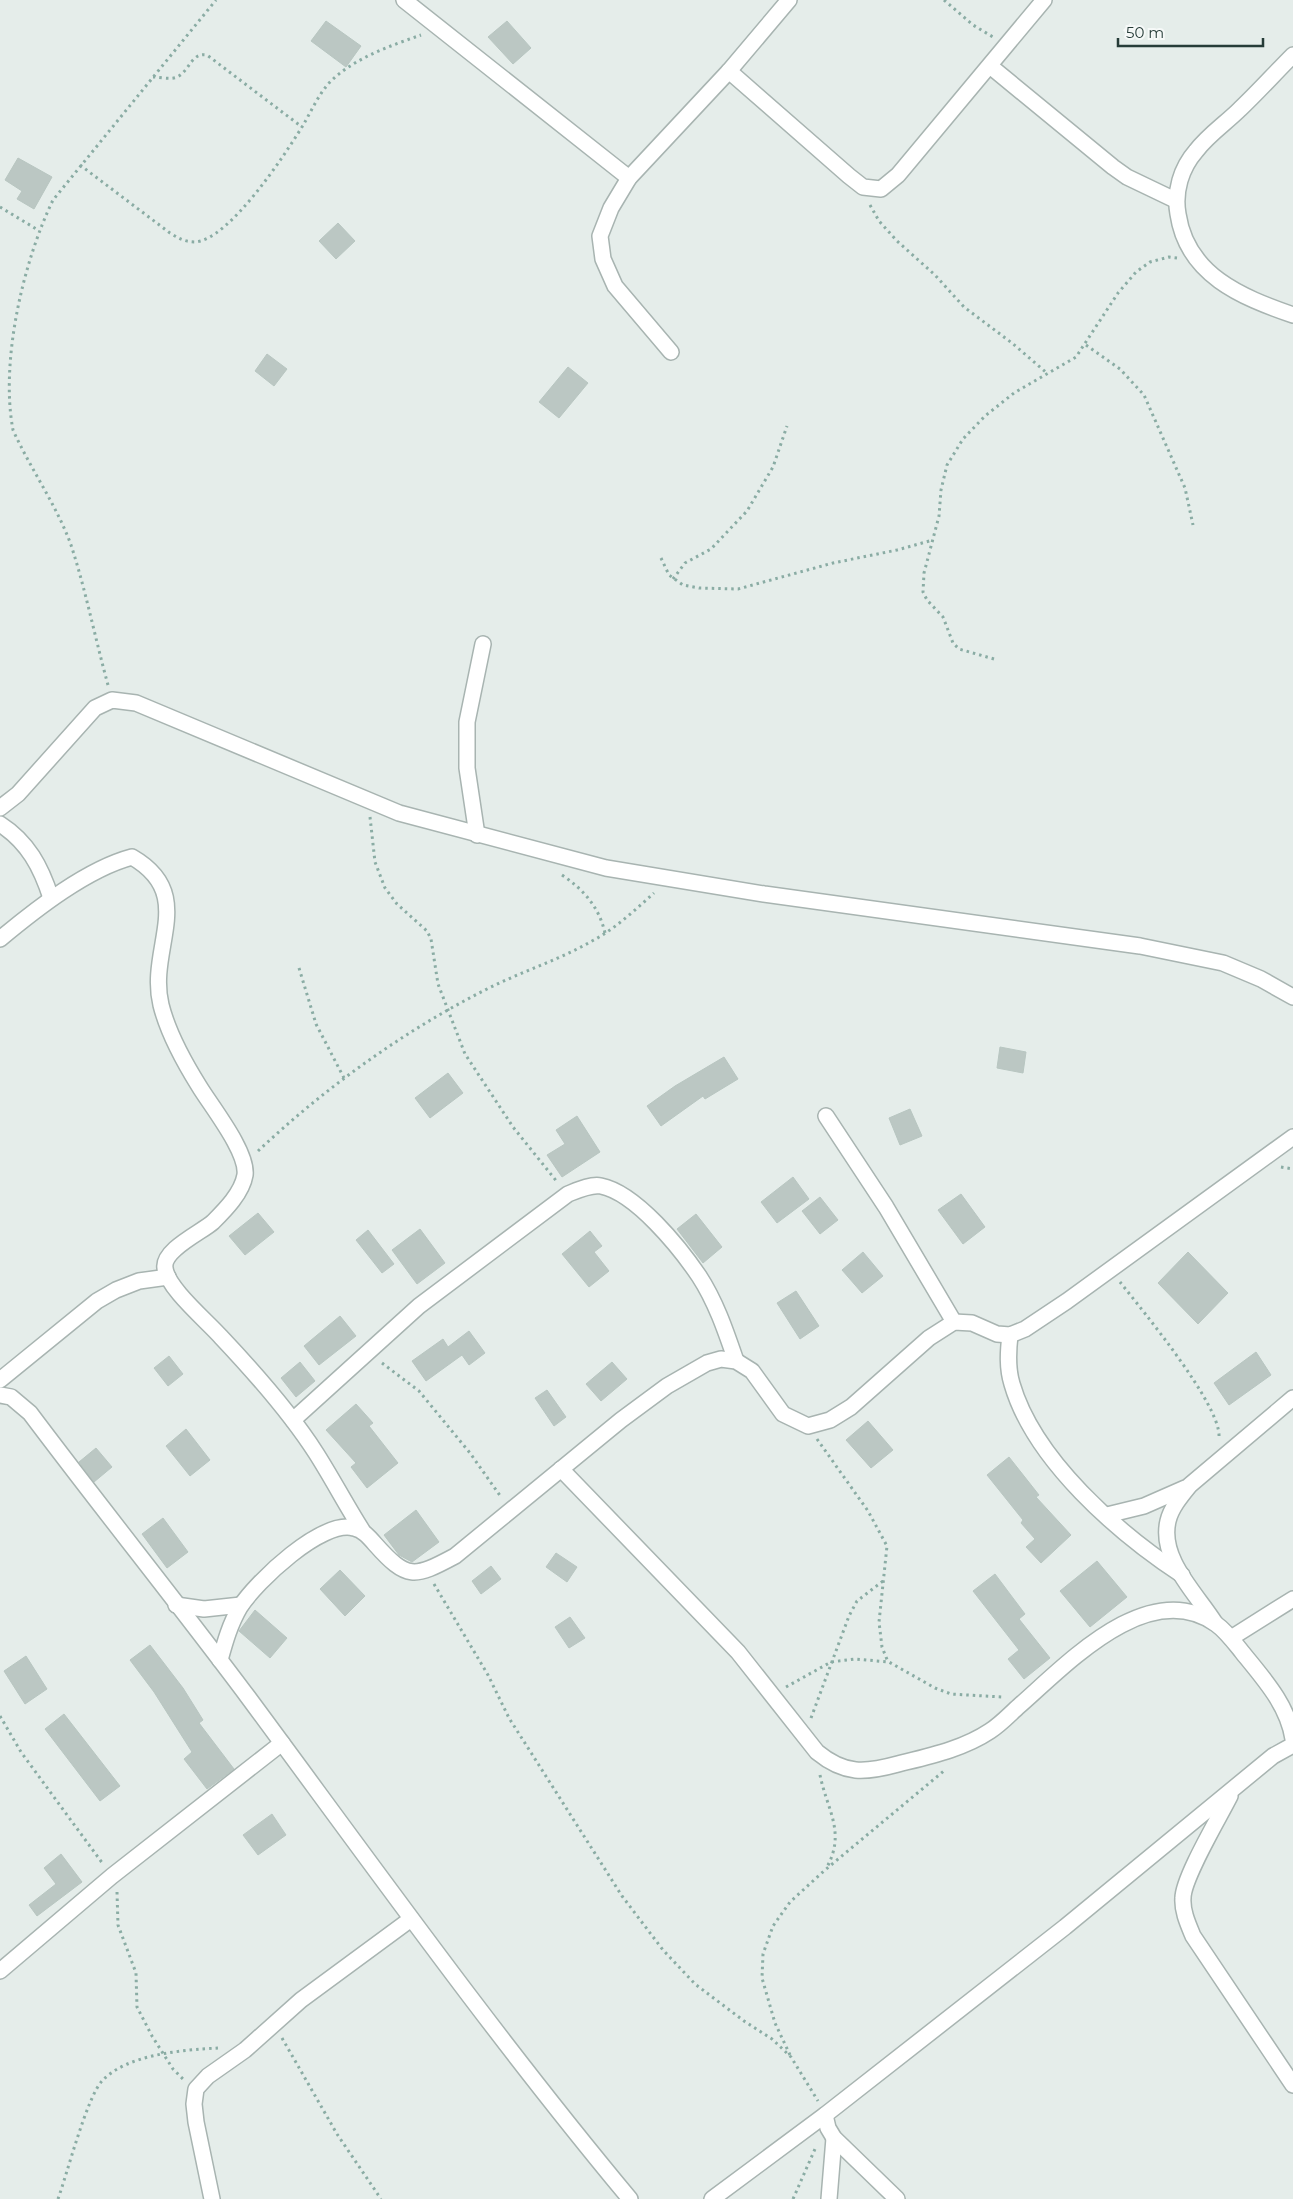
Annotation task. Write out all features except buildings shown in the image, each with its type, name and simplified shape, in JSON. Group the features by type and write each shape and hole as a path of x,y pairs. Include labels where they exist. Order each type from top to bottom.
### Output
{"street":[{"path":"404,0 629,178"},
{"path":"671,352 615,286 603,258 600,236 610,208 629,178 729,71 789,0"},
{"path":"729,71 863,187 881,189 898,175 1044,0"},
{"path":"1293,55 1195,151 1182,174 1175,200 1180,233 1196,259 1213,277 1251,300 1293,315"},
{"path":"990,66 1128,178 1175,200"},
{"path":"477,834 467,768 467,722 483,644"},
{"path":"0,808 18,794 95,708 112,700 136,703 183,721 399,813 606,868 764,894 1140,946 1223,964 1261,979 1293,997"},
{"path":"0,824 17,834 29,849 44,874 51,898"},
{"path":"0,939 51,898 116,861 132,857 148,866 168,899 168,913 159,973 161,1004 173,1037 198,1084 227,1128 244,1163 245,1175 241,1188 228,1205 212,1223 173,1251 166,1260 164,1267 168,1277 178,1291 247,1364 293,1420 317,1454 362,1530 401,1569 414,1573 426,1571 455,1556 561,1469 667,1386 707,1363 721,1359 736,1361 752,1370 783,1414 808,1426 830,1420 851,1407 929,1338 954,1322 972,1323 997,1334 1010,1335 1025,1329 1293,1138"},
{"path":"826,1116 886,1207 954,1322"},
{"path":"293,1420 419,1306 568,1194 582,1188 600,1185 616,1191 635,1204 664,1233 699,1277 723,1322 736,1361"},
{"path":"0,1380 97,1302 116,1290 139,1281 168,1277"},
{"path":"1010,1335 1008,1359 1012,1384 1039,1441 1064,1473 1128,1537 1182,1575"},
{"path":"0,1395 11,1397 30,1414 220,1660 501,2040 630,2199"},
{"path":"1293,1398 1190,1485 1177,1501 1168,1521 1167,1540 1172,1556 1182,1575 1216,1624 1230,1638 1279,1701 1287,1716 1293,1739"},
{"path":"561,1469 738,1652 817,1752 828,1761 847,1769 870,1771 916,1760 956,1748 991,1730 1075,1656 1117,1626 1148,1614 1177,1610 1199,1615 1216,1624"},
{"path":"1107,1515 1144,1506 1190,1485"},
{"path":"220,1660 232,1622 241,1605 264,1578 296,1550 336,1529 353,1527 362,1530"},
{"path":"1230,1638 1293,1599"},
{"path":"176,1605 204,1609 241,1605"},
{"path":"0,1971 112,1876 282,1743"},
{"path":"712,2199 829,2127 1065,1927 1274,1756 1293,1745"},
{"path":"1233,1790 1189,1877 1182,1897 1184,1914 1193,1936 1293,2085"},
{"path":"212,2199 196,2122 194,2104 196,2090 208,2076 246,2050 329,1978 411,1919"},
{"path":"829,2127 829,2199"},
{"path":"829,2127 897,2199"}],"path":[{"path":"6,350 18,285 38,230 53,200 152,76 216,0"},
{"path":"944,0 973,25 1007,45"},
{"path":"80,165 170,233 185,242 197,242 219,232 244,206 274,170 318,99 339,74 387,47 439,28"},
{"path":"152,76 176,77 185,71 196,57 201,54 207,55 302,127"},
{"path":"863,187 879,221 897,241 935,275 964,307 1012,343 1048,374"},
{"path":"0,207 38,230"},
{"path":"994,659 959,650 952,643 944,617 927,600 923,592 924,573 933,540 948,466 963,439 986,416 1014,393 1076,357 1086,345 1118,293 1136,272 1150,262 1169,257 1196,259"},
{"path":"1086,345 1120,370 1144,395 1185,488 1193,525"},
{"path":"4,391 13,430 70,544 92,618 96,641 112,700"},
{"path":"673,579 685,563 711,549 747,511 773,467 787,426"},
{"path":"661,558 673,579 682,585 699,588 738,589 832,563 896,550 933,540"},
{"path":"368,800 376,862 385,888 397,904 427,931 431,939 434,967 448,1011 465,1054 488,1091 535,1157 568,1194"},
{"path":"555,870 582,890 595,905 602,918 605,933"},
{"path":"244,1163 304,1109 389,1047 489,988 547,963 605,933 670,879"},
{"path":"300,968 316,1024 344,1078"},
{"path":"1110,1270 1183,1365 1216,1419 1220,1433 1219,1448 1214,1464"},
{"path":"367,1353 401,1375 419,1391 470,1453 509,1511"},
{"path":"808,1426 880,1530 887,1546 888,1560 883,1581 879,1634 889,1662"},
{"path":"426,1571 488,1674 509,1718 628,1904 663,1950 695,1984 744,2021 772,2039 791,2057"},
{"path":"806,1738 816,1701 845,1625 858,1601 883,1581"},
{"path":"773,1696 831,1662 855,1659 889,1662 935,1688 951,1694 994,1698 1030,1696"},
{"path":"0,1716 21,1752 112,1876 119,1898 118,1925 136,1974 137,2007 173,2069 196,2090"},
{"path":"817,1752 822,1782 836,1834 834,1851 825,1870"},
{"path":"793,2199 814,2152 829,2127 791,2057 766,1998 762,1978 763,1954 773,1926 790,1902 825,1870 952,1764"},
{"path":"274,2025 337,2134 381,2199"},
{"path":"58,2199 92,2097 101,2081 117,2069 164,2054 217,2048 246,2050"}]}
